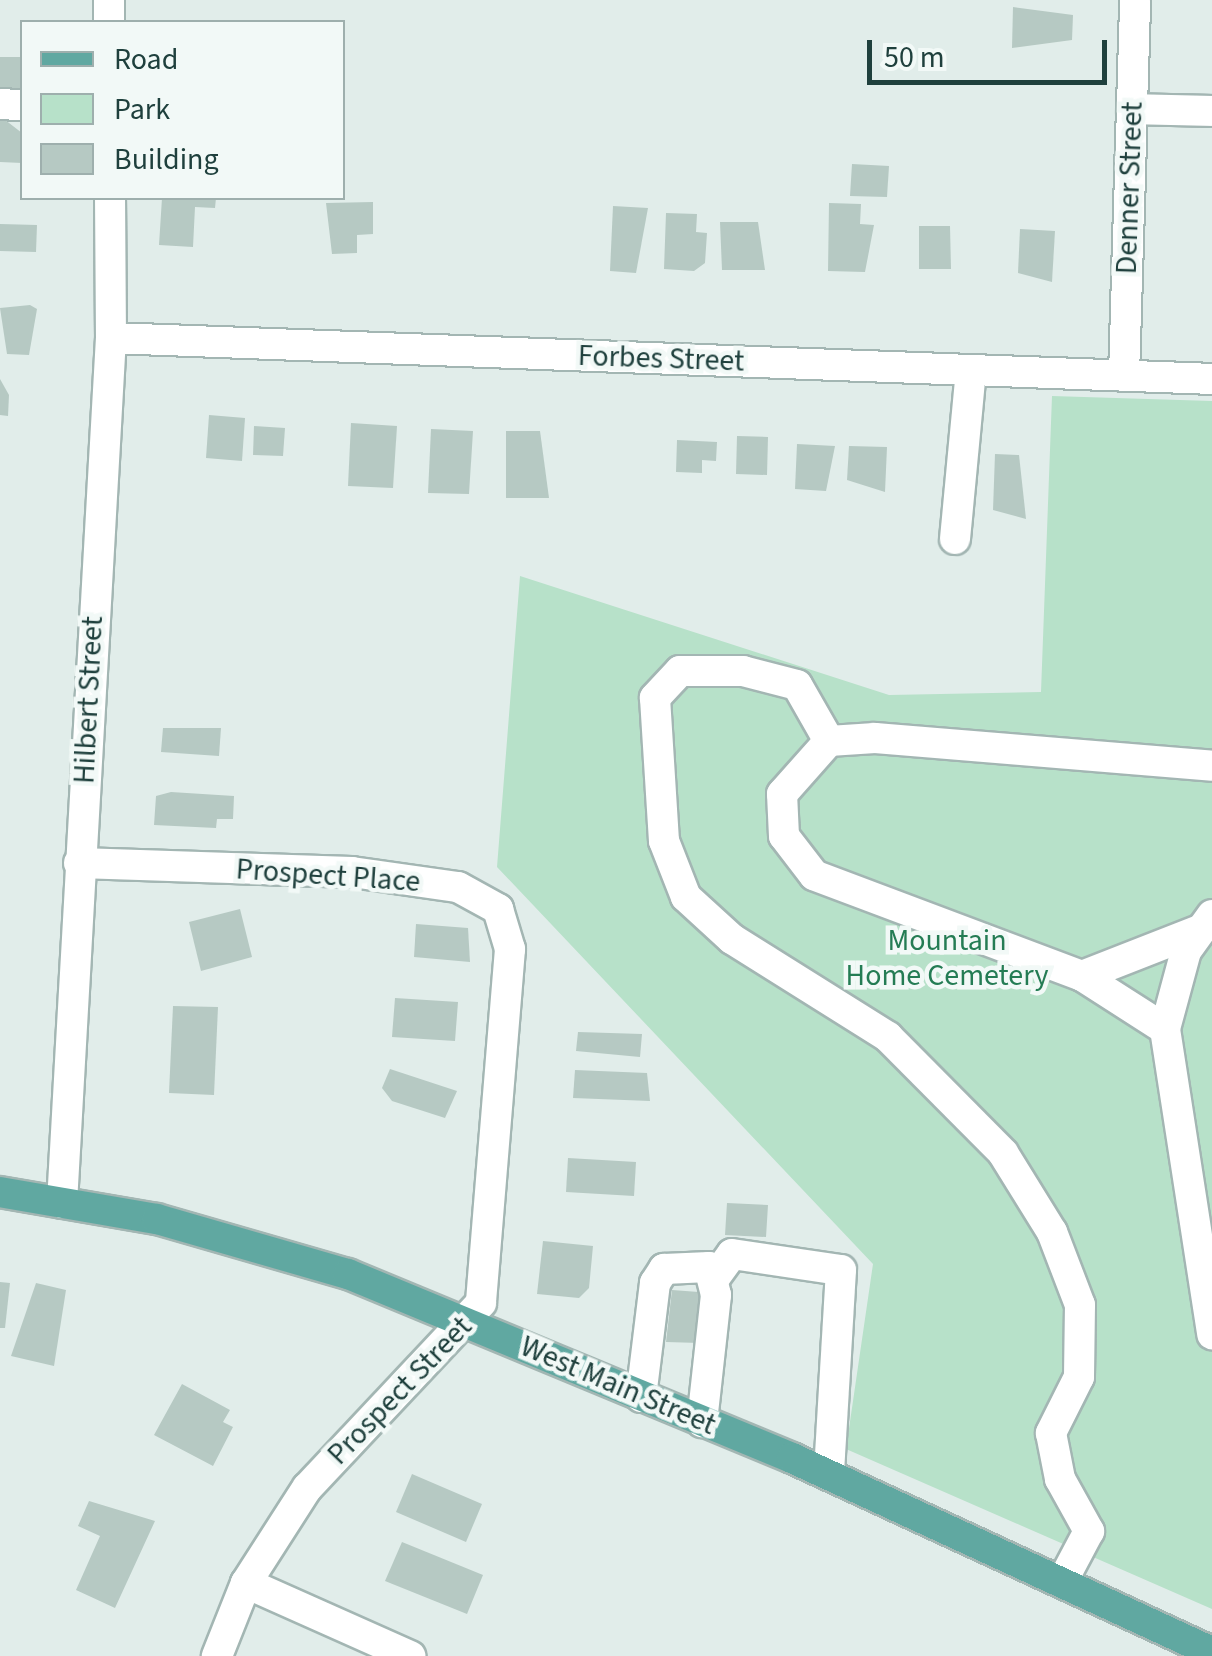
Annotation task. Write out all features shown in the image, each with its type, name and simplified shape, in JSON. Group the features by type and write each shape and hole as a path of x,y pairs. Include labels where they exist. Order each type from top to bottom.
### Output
{"main road":[{"name":"West Main Street","path":"0,1192 62,1202 287,1254 467,1323 829,1475 1212,1652"}],"street":[{"name":"Denner Street","path":"1124,376 1135,0"},
{"path":"1132,108 1212,111"},
{"name":"Hilbert Street","path":"62,1202 110,338 110,200"},
{"name":"Forbes Street","path":"110,338 1212,379"},
{"path":"954,539 971,370"},
{"path":"829,741 797,686 743,671 680,671 655,698 664,841 686,896 732,939 888,1036 1003,1154 1052,1232 1080,1304 1078,1378 1051,1434 1060,1480 1089,1531 1062,1582"},
{"path":"829,741 1212,766"},
{"path":"829,741 782,794 784,836 814,875 1082,976 1164,1029"},
{"name":"Prospect Place","path":"79,863 352,872 458,887 483,894 504,920 508,979"},
{"path":"1082,976 1207,922"},
{"path":"1207,922 1186,951 1164,1029 1210,1316"},
{"name":"Prospect Street","path":"218,1656 246,1582 308,1488 467,1323 490,1280 508,979"},
{"path":"702,1422 716,1276 732,1254 841,1270 829,1475"},
{"path":"640,1397 655,1283 677,1266 709,1267 716,1276"},
{"path":"246,1582 410,1656"}],"green space":[{"name":"Mountain Home Cemetery","path":"1052,396 1212,401 1212,1609 846,1449 873,1264 497,867 520,576 889,695 1041,692"}],"building":[{"path":"1013,7 1073,15 1072,40 1012,48"},
{"path":"0,57 20,57 20,94 0,93"},
{"path":"0,116 20,131 20,163 0,162"},
{"path":"852,164 889,166 887,197 850,196"},
{"path":"162,200 216,200 215,208 195,207 193,247 159,245"},
{"path":"373,202 373,234 357,235 357,253 332,254 326,203"},
{"path":"829,203 861,204 860,224 874,225 865,272 828,271"},
{"path":"613,206 648,208 636,273 610,271"},
{"path":"666,213 697,214 696,232 707,233 705,263 694,271 664,269"},
{"path":"720,222 758,222 765,270 722,270"},
{"path":"0,224 37,225 36,252 0,251"},
{"path":"919,226 950,226 951,269 919,269"},
{"path":"1020,229 1055,231 1052,282 1018,273"},
{"path":"30,305 37,309 29,355 7,354 0,308"},
{"path":"0,379 9,395 8,416 0,415"},
{"path":"209,415 245,418 242,461 206,458"},
{"path":"351,423 397,426 393,488 348,486"},
{"path":"254,426 285,428 283,456 253,455"},
{"path":"431,429 473,431 469,494 428,493"},
{"path":"506,431 540,431 549,498 506,498"},
{"path":"737,436 768,437 767,475 736,474"},
{"path":"677,440 717,442 716,461 702,460 702,473 676,472"},
{"path":"797,444 835,446 826,491 795,489"},
{"path":"849,446 887,447 885,492 847,480"},
{"path":"995,454 1019,455 1026,519 993,510"},
{"path":"163,728 221,728 219,756 161,752"},
{"path":"171,792 234,796 233,819 217,819 216,828 154,825 156,796"},
{"path":"240,909 252,957 201,971 189,922"},
{"path":"416,924 468,928 470,962 414,957"},
{"path":"395,998 458,1002 455,1041 392,1037"},
{"path":"173,1006 218,1007 214,1095 169,1093"},
{"path":"578,1032 642,1034 640,1057 576,1051"},
{"path":"390,1069 457,1091 445,1118 392,1101 382,1088"},
{"path":"575,1070 647,1073 650,1101 573,1098"},
{"path":"568,1158 636,1162 634,1196 566,1192"},
{"path":"727,1203 768,1205 766,1237 725,1235"},
{"path":"543,1241 593,1246 589,1288 579,1298 537,1294"},
{"path":"0,1282 10,1283 5,1328 0,1328"},
{"path":"36,1283 66,1290 54,1366 11,1356"},
{"path":"672,1290 712,1293 700,1343 666,1342"},
{"path":"182,1384 230,1410 223,1422 233,1427 213,1466 154,1435"},
{"path":"412,1474 482,1504 466,1542 396,1512"},
{"path":"89,1501 155,1521 115,1608 76,1590 100,1536 78,1526"},
{"path":"402,1542 483,1575 467,1614 385,1581"}]}
